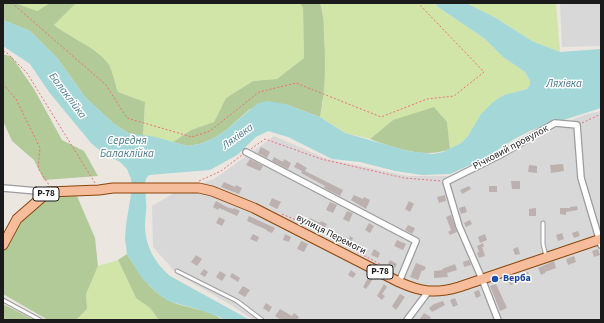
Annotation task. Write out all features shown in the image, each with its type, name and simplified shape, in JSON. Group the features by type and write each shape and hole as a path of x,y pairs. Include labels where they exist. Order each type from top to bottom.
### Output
{"main road":[{"name":"вулиця Перемоги","path":"99,190 113,188 199,188 212,191 234,199 400,279 413,288 428,292 444,291 600,241"},
{"name":"Р-78","path":"3,245 17,219 51,192 99,190"}],"street":[{"name":"Річковий провулок","path":"446,182 500,155 556,123 577,125"},
{"path":"577,125 581,178 600,241"},
{"path":"246,152 416,241 400,279"},
{"path":"446,182 459,226 498,320"},
{"path":"3,188 51,192"},
{"path":"407,320 428,292"}],"lane":[{"path":"543,223 544,244 547,257"},
{"path":"177,271 237,302 262,320"},
{"path":"3,300 40,320"}],"path":[{"path":"12,3 106,85 127,118 192,137 210,131 259,92 296,83 381,117 427,99 454,96 484,72 418,3"},
{"path":"3,51 7,52 27,73 99,190"},
{"path":"3,84 16,99 40,148 38,168 51,192"},
{"path":"577,125 601,114"},
{"path":"194,183 221,171 265,138 321,159 404,178 446,182"},
{"path":"279,213 303,223 400,279"}],"shaded area":[{"path":"560,3 601,3 601,46 562,47"},
{"path":"601,111 601,320 253,320 231,305 177,274 153,247 152,206 174,193 214,179 274,136 327,159 408,176 451,176 533,135 587,114"}],"green space":[{"path":"3,3 18,4 37,11 50,3 75,4 54,25 91,48 104,59 109,65 118,92 145,102 143,136 128,133 113,123 85,97 58,59 30,31 3,20"},
{"path":"14,3 50,3 37,11"},
{"path":"73,3 300,3 303,7 304,58 277,79 253,81 226,98 214,122 191,130 173,142 143,136 145,102 118,92 109,66 54,25 74,4"},
{"path":"300,3 320,3 322,12 324,26 325,69 320,117 285,104 250,109 225,131 200,144 187,146 173,142 191,130 214,122 226,98 253,81 277,79 304,58 303,8"},
{"path":"320,3 435,3 438,7 485,39 503,57 525,72 530,81 530,85 527,89 504,95 481,114 468,136 461,143 450,149 447,122 393,120 370,139 345,133 320,117 323,102 323,13"},
{"path":"466,3 556,3 560,52 532,41 496,18"},
{"path":"3,54 12,57 34,89 62,140 84,151 98,176 44,180 34,160 12,141 3,121"},
{"path":"434,107 447,122 450,149 440,152 420,153 400,149 370,139 393,120"},
{"path":"64,191 77,196 95,238 98,266 86,294 87,309 76,320 48,320 3,294 3,251 18,224 42,203"},
{"path":"127,254 144,280 161,296 175,303 210,313 223,320 159,320 150,308 136,298 118,260"},
{"path":"118,260 136,298 150,308 159,320 76,320 87,309 86,292 98,266"},
{"path":"3,304 34,320 3,320"}],"water":[{"name":"Ляхівка","path":"435,3 466,3 496,18 532,41 560,52 601,49 601,108 532,130 516,138 485,158 450,174 422,175 395,171 360,162 332,159 288,137 268,131 256,137 237,155 210,170 149,175 145,183 145,233 155,260 170,276 250,320 223,320 220,317 197,309 168,301 141,277 127,254 125,239 132,188 131,179 127,169 120,162 104,154 91,143 49,92 30,64 3,46 3,20 30,31 58,59 85,97 113,123 128,133 156,137 187,146 200,144 225,131 258,103 268,101 285,104 320,117 345,133 408,151 433,154 443,152 461,143 468,136 481,114 493,102 504,95 527,89 530,85 530,81 525,72 503,57 485,39 438,7"}],"building":[{"path":"261,147 270,152 267,158 258,153"},
{"path":"274,157 283,162 284,159 291,163 288,169 272,161"},
{"path":"250,159 263,166 260,171 246,165"},
{"path":"297,162 307,168 305,171 343,190 340,196 324,188 325,186 301,173 302,171 294,167"},
{"path":"563,164 564,171 551,173 550,165"},
{"path":"529,165 537,166 537,173 528,172"},
{"path":"511,181 520,181 520,189 512,189"},
{"path":"224,182 235,187 236,185 242,188 239,194 221,187"},
{"path":"469,186 471,189 462,194 460,190"},
{"path":"489,186 497,186 497,192 489,192"},
{"path":"354,195 370,200 366,209 351,200"},
{"path":"445,195 446,201 439,203 437,197"},
{"path":"272,198 281,202 277,209 269,205"},
{"path":"216,201 227,207 240,211 237,216 219,208 218,210 213,207"},
{"path":"409,201 414,204 410,212 405,209"},
{"path":"330,202 337,205 333,213 326,210"},
{"path":"465,206 467,212 461,214 459,208"},
{"path":"577,206 578,210 566,212 566,215 560,214 560,208"},
{"path":"536,208 536,216 529,216 529,209"},
{"path":"347,211 353,213 349,222 343,219"},
{"path":"451,215 457,232 450,235 448,232 451,230 446,217"},
{"path":"249,216 275,228 272,233 267,231 247,221"},
{"path":"219,217 225,220 222,226 216,223"},
{"path":"310,218 320,223 321,221 327,224 324,230 307,223"},
{"path":"470,220 472,224 466,227 464,223"},
{"path":"369,223 374,226 370,233 365,230"},
{"path":"408,225 415,228 412,234 405,230"},
{"path":"578,231 580,236 574,238 572,233"},
{"path":"562,233 564,239 558,241 556,235"},
{"path":"253,234 259,237 257,242 250,239"},
{"path":"285,234 291,237 289,242 283,240"},
{"path":"338,234 349,239 350,236 353,238 350,245 337,238"},
{"path":"485,234 487,240 480,243 478,237"},
{"path":"397,240 406,244 403,250 394,246"},
{"path":"301,241 308,244 304,252 297,249"},
{"path":"483,243 484,247 482,247 485,256 479,258 477,246"},
{"path":"518,247 520,254 515,255 513,249"},
{"path":"374,249 380,253 378,258 371,255"},
{"path":"598,249 600,255 594,257 592,251"},
{"path":"196,255 202,259 197,266 191,262"},
{"path":"574,256 576,262 568,265 566,259"},
{"path":"390,260 397,264 395,268 388,264"},
{"path":"469,260 471,265 464,267 463,262"},
{"path":"554,261 556,268 541,275 538,268"},
{"path":"416,263 426,267 424,271 422,270 418,280 410,277"},
{"path":"455,264 457,270 447,273 448,277 434,278 434,271 443,270 442,269"},
{"path":"204,269 208,272 205,277 200,274"},
{"path":"351,270 356,274 353,278 348,275"},
{"path":"220,271 226,275 222,281 216,277"},
{"path":"528,272 530,277 524,279 522,274"},
{"path":"232,273 240,278 238,282 230,277"},
{"path":"369,276 373,279 366,289 363,287"},
{"path":"515,277 517,283 510,285 508,280"},
{"path":"384,284 387,287 382,294 385,296 382,300 377,296"},
{"path":"496,284 507,308 500,311 490,286"},
{"path":"243,286 250,290 245,297 238,293"},
{"path":"479,290 481,296 476,298 474,292"},
{"path":"400,294 405,297 396,310 392,306"},
{"path":"455,298 458,305 453,307 450,300"},
{"path":"443,301 445,305 432,312 429,308 434,304"},
{"path":"266,303 272,307 269,312 263,308"},
{"path":"280,309 292,316 294,313 299,317 297,320 281,320 275,316"},
{"path":"424,313 431,317 429,320 419,320"}],"place":[{"name":"Верба","path":"495,279"}],"water label":[{"name":"Балаклійка","path":"67,96"},
{"name":"Середня Балаклійка","path":"127,148"}]}
